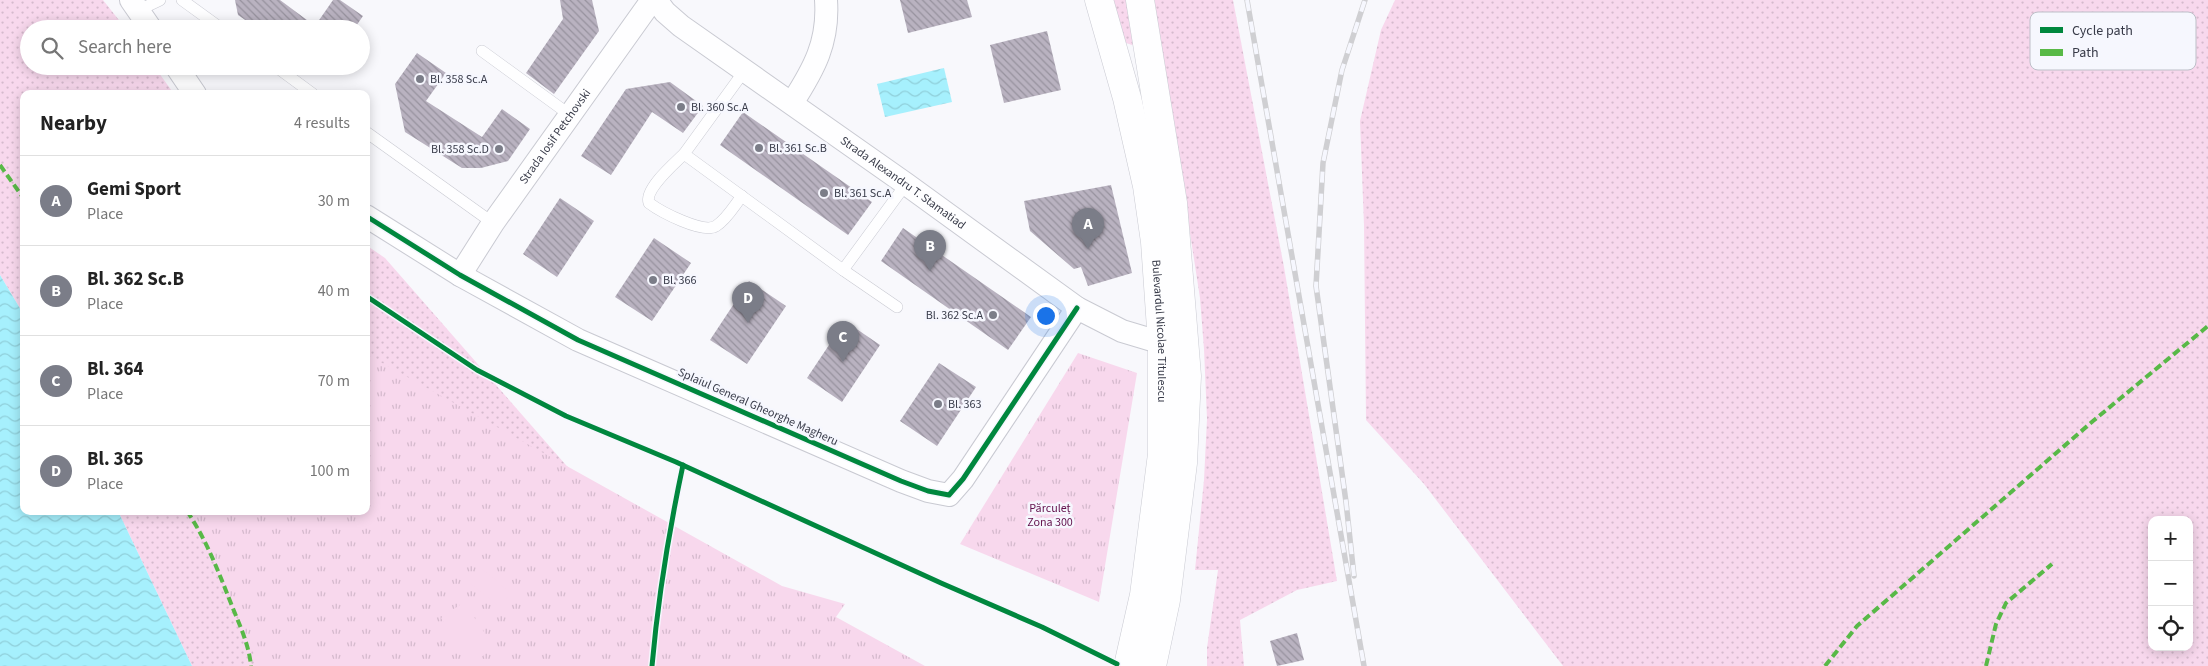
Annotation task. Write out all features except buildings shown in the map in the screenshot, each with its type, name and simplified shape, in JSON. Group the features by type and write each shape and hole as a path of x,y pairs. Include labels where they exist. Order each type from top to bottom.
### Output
{"main road":[{"name":"Bulevardul Nicolae Titulescu","path":"1099,0 1128,98 1147,186 1155,242 1162,342 1162,454 1133,666"},
{"name":"Bulevardul Nicolae Titulescu","path":"1133,666 1166,600 1183,463 1186,376 1172,203 1140,0"}],"street":[{"name":"Strada Alexandru T. Stamatiad","path":"654,0 664,12 681,26 906,184 1077,308 1122,331 1162,342"},
{"name":"Strada Iosif Petchovski","path":"460,275 493,222 654,0"},
{"path":"792,103 819,57 824,38 826,0"},
{"path":"182,75 192,90"},
{"name":"Splaiul General Gheorghe Magheru","path":"370,219 460,275 578,340 901,481 949,496 963,479 1077,308"}],"lane":[{"path":"140,13 160,0"},
{"path":"182,0 210,20"},
{"path":"482,51 570,115"},
{"path":"742,196 725,218 709,229 699,228 648,203 649,196 661,176 684,154 745,70"},
{"path":"287,75 308,90"},
{"path":"370,135 493,222"},
{"path":"684,154 897,308"},
{"path":"844,270 906,184"}],"green space":[{"path":"0,0 103,0 119,20 20,20 20,75 160,75 171,90 20,90 20,308 0,275"},
{"path":"1107,0 1130,0 1135,42 1132,45 1123,42"},
{"path":"1154,0 1233,0 1284,267 1337,581 1297,590 1240,620 1244,666 1207,666 1207,648 1218,570 1195,570 1204,480 1207,419 1200,298"},
{"path":"1395,0 2208,0 2208,666 1563,666 1424,484 1366,420 1364,225 1360,121 1381,30"},
{"path":"370,248 385,258 697,615 861,666 192,666 120,515 370,515"},
{"name":"Părculeț Zona 300","path":"1078,353 1137,373 1099,602 960,544"},
{"path":"370,356 782,586 845,604 836,617 925,666 259,666 195,515 370,515"},
{"path":"480,567 511,593 499,607 468,581"},
{"path":"464,602 494,647 471,665 441,618"}],"water":[{"path":"944,68 952,102 885,117 877,84"},
{"path":"0,275 20,308 20,515 120,515 192,666 0,666"}],"railway":[{"path":"1247,0 1364,666"},
{"path":"1354,576 1346,502 1316,286 1323,163 1342,70 1365,0"}],"marked path":[{"path":"0,165 20,193"},
{"path":"1825,666 1857,626 2093,421 2208,326"},
{"path":"189,515 201,534 217,569 244,636 251,666"},
{"path":"1986,666 1996,624 2006,603 2052,564"}],"cycle path":[{"path":"370,219 460,275 578,340 901,481 928,491 949,495 963,479 1077,308"},
{"path":"370,299 477,370 566,416 676,462 1042,627 1117,664"},
{"path":"652,666 664,565 683,465"}],"place":[{"name":"Bl. 358 Sc.A","path":"420,79"},
{"name":"Bl. 360 Sc.A","path":"681,107"},
{"name":"Bl. 361 Sc.B","path":"759,148"},
{"name":"Bl. 358 Sc.D","path":"499,149"},
{"name":"Bl. 361 Sc.A","path":"824,193"},
{"name":"Gemi Sport","path":"1088,249"},
{"name":"Bl. 362 Sc.B","path":"930,271"},
{"name":"Bl. 366","path":"653,280"},
{"name":"Bl. 362 Sc.A","path":"993,315"},
{"name":"Bl. 365","path":"748,323"},
{"name":"Bl. 364","path":"843,362"},
{"name":"Bl. 363","path":"938,404"}]}
